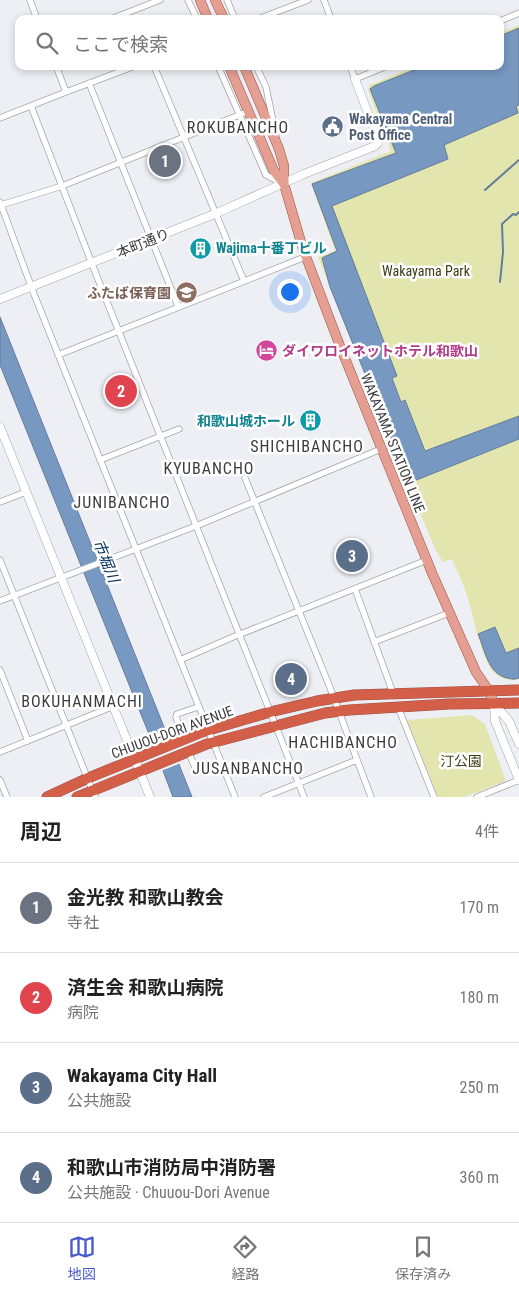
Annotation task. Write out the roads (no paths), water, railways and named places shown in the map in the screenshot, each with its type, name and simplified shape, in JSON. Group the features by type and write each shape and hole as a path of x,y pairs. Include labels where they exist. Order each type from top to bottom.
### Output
{"highway":[{"name":"CHUUOU-DORI AVENUE","path":"47,797 180,740 270,712 334,698 519,690"},
{"name":"CHUUOU-DORI AVENUE","path":"77,797 94,794 145,769 213,742 338,711 469,703 519,703"}],"main road":[{"path":"200,0 206,15"},
{"path":"216,0 222,15"},
{"name":"WAKAYAMA STATION LINE","path":"230,70 244,113 274,171 284,184"},
{"name":"WAKAYAMA STATION LINE","path":"246,70 279,149 284,166 284,184 305,257 427,560 476,672 489,691 494,704"}],"street":[{"path":"30,0 36,15"},
{"path":"122,15 160,0"},
{"path":"188,0 195,15"},
{"path":"227,0 233,15"},
{"path":"269,15 308,0"},
{"path":"324,0 330,15"},
{"path":"504,19 519,13"},
{"path":"58,70 66,92"},
{"path":"0,118 124,70"},
{"path":"156,70 244,280"},
{"path":"220,70 244,113 62,186 0,203 58,355 235,797"},
{"path":"258,70 268,94 279,149"},
{"path":"352,70 355,79 377,70"},
{"name":"本町通り","path":"0,299 217,214 304,174 375,146 378,143 378,139 355,79"},
{"path":"89,83 178,306"},
{"path":"31,106 304,797"},
{"path":"58,355 305,257"},
{"path":"0,427 114,706 140,756 145,769 150,797"},
{"path":"100,460 179,429"},
{"path":"0,601 136,550 381,449"},
{"path":"246,478 334,698 371,797"},
{"path":"0,502 26,492"},
{"path":"0,560 94,794"},
{"path":"180,660 427,560"},
{"path":"354,589 393,694"},
{"path":"374,642 450,613"},
{"path":"0,670 28,741"},
{"path":"494,704 509,721 519,744"},
{"path":"477,797 519,780 495,721 494,704"},
{"path":"0,752 114,706"},
{"path":"180,740 177,714 198,706"},
{"path":"398,707 434,797"},
{"path":"185,753 198,772 222,764"},
{"path":"264,797 357,760"},
{"path":"0,780 7,797"}],"water":[{"path":"519,28 519,105 516,106 518,113 444,145 448,159 332,206 397,376 392,378 401,402 405,400 425,451 519,416 519,439 409,483 330,287 322,258 337,251 312,184 396,153 370,89 414,70 504,70 504,34"},
{"path":"0,317 192,797 173,797 0,365"},
{"path":"495,627 506,653 519,648 519,678 512,679 501,676 491,667 478,634"}],"waterway":[{"path":"485,190 519,160"},
{"path":"500,282 503,252 502,224 513,214 516,215 519,212"}],"place":[{"name":"Wakayama Central Post Office","path":"333,127"},
{"name":"金光教 和歌山教会","path":"165,161"},
{"name":"Wajima十番丁ビル","path":"200,248"},
{"name":"ふたば保育園","path":"187,293"},
{"name":"ダイワロイネットホテル和歌山","path":"266,351"},
{"name":"済生会 和歌山病院","path":"121,391"},
{"name":"和歌山城ホール","path":"311,421"},
{"name":"Wakayama City Hall","path":"352,556"},
{"name":"和歌山市消防局中消防署","path":"291,679"}],"district":[{"name":"ROKUBANCHO","path":"238,127"},
{"name":"SHICHIBANCHO","path":"307,446"},
{"name":"KYUBANCHO","path":"209,468"},
{"name":"JUNIBANCHO","path":"122,502"},
{"name":"BOKUHANMACHI","path":"82,701"},
{"name":"HACHIBANCHO","path":"343,742"},
{"name":"JUSANBANCHO","path":"248,768"}],"park label":[{"name":"Wakayama Park","path":"426,271"},
{"name":"汀公園","path":"461,761"}],"water label":[{"name":"市堀川","path":"106,561"}]}
